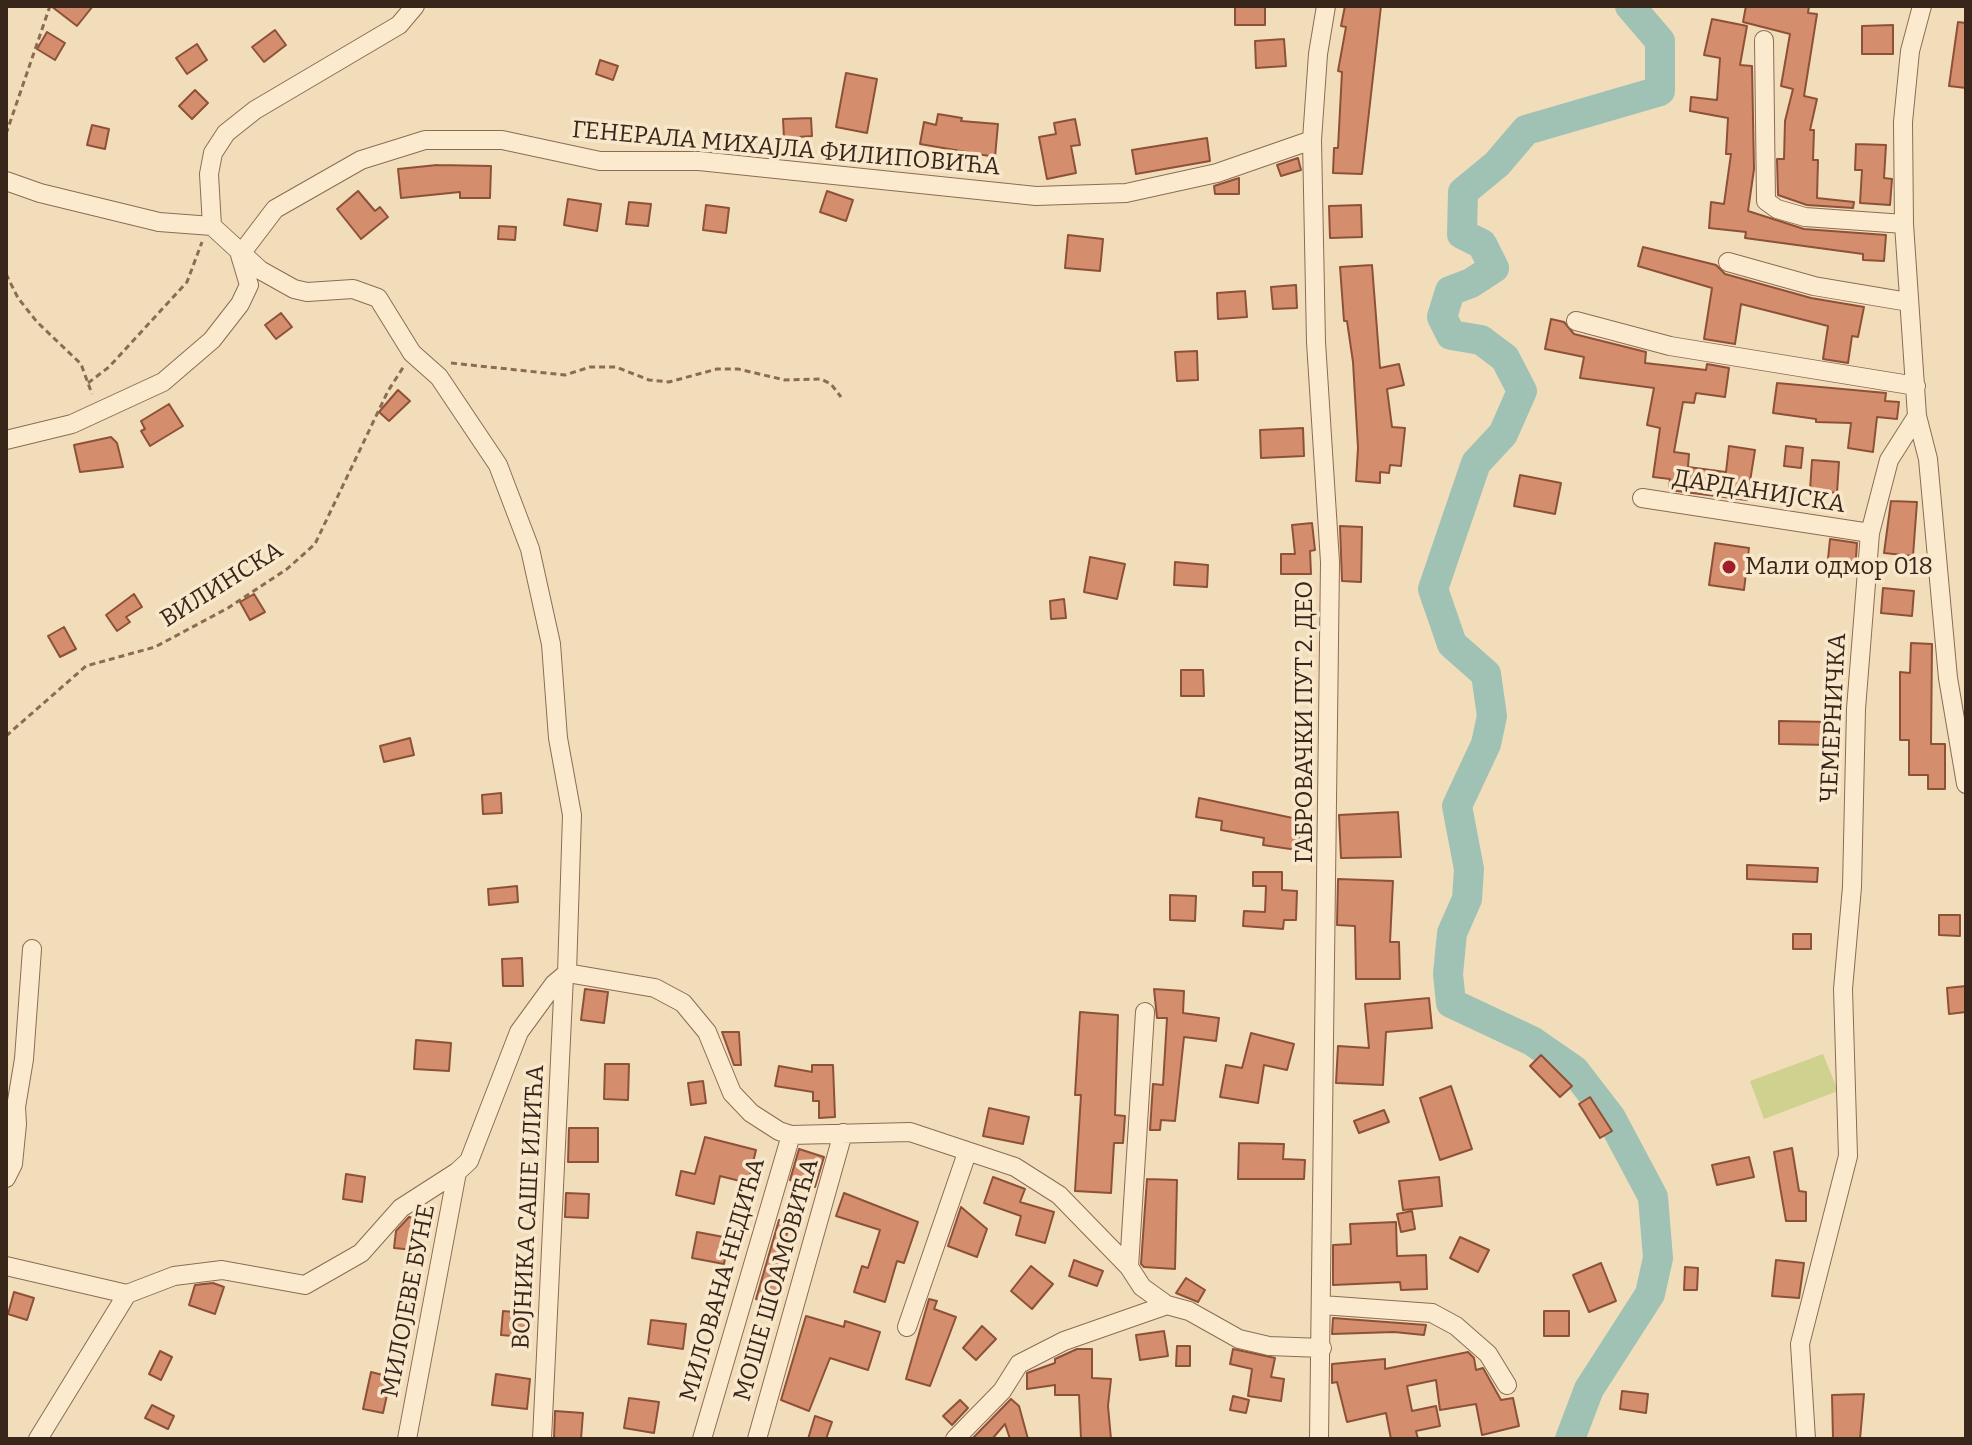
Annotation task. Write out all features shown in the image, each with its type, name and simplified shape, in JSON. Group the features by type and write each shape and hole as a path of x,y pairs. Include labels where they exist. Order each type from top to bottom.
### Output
{"street":[{"path":"6,181 40,193 159,222 209,225 209,174 213,153 226,133 255,110 399,25 415,6"},
{"name":"ГАБРОВАЧКИ ПУТ 2. ДЕО","path":"1319,1439 1330,562 1316,342 1312,140 1318,54 1326,6"},
{"path":"1922,6 1910,51 1903,122 1904,224 1917,416 1928,459 1948,678 1966,784"},
{"path":"1764,40 1766,201 1777,209 1805,217 1904,224"},
{"name":"ГЕНЕРАЛА МИХАЈЛА ФИЛИПОВИЋА","path":"240,255 275,209 361,160 425,140 502,140 600,161 699,161 1036,196 1126,193 1217,173 1312,140"},
{"name":"ВОЈНИКА САШЕ ИЛИЋА","path":"209,225 240,255 294,289 307,292 353,289 378,298 418,358 439,377 476,427 498,465 518,512 542,593 554,670 558,738 572,815 561,978 542,1439"},
{"path":"6,440 72,424 163,382 212,340 249,285 240,255"},
{"path":"1728,262 1814,286 1909,302"},
{"path":"1576,321 1670,346 1916,386"},
{"name":"ЧЕМЕРНИЧКА","path":"1806,1439 1800,1344 1848,1156 1843,989 1852,887 1856,709 1870,533 1889,460 1917,416"},
{"name":"ДАРДАНИЈСКА","path":"1642,498 1870,533"},
{"path":"6,1178 13,1164 32,949"},
{"path":"561,978 655,988 683,1003 707,1032 732,1093 764,1123 791,1135 910,1132 1015,1167 1046,1183 1129,1267 1142,1287 1167,1305 1189,1311 1239,1339 1269,1346 1322,1348"},
{"name":"МИЛОЈЕВЕ БУНЕ","path":"127,1294 174,1276 222,1270 305,1285 361,1253 401,1208 469,1161 519,1032 561,978"},
{"path":"1129,1267 1145,1012"},
{"name":"МОШЕ ШОАМОВИЋА","path":"757,1439 843,1133"},
{"name":"МИЛОВАНА НЕДИЋА","path":"702,1439 791,1135"},
{"path":"907,1327 967,1153"},
{"name":"МИЛОЈЕВЕ БУНЕ","path":"407,1439 457,1172"},
{"path":"6,1266 127,1294 38,1439"},
{"path":"955,1439 1002,1391 1019,1364 1064,1341 1167,1305"},
{"path":"1322,1305 1432,1313 1456,1326 1488,1354 1507,1385"}],"path":[{"path":"6,134 50,6"},
{"path":"88,383 109,367 187,282 209,225"},
{"path":"6,274 37,322 81,364 99,413"},
{"path":"418,358 565,375 590,367 616,367 649,380 669,382 717,369 738,369 785,380 821,379 831,384 841,397"},
{"name":"ВИЛИНСКА","path":"6,736 86,666 155,647 228,608 287,569 315,544 388,391 418,358"}],"green space":[{"path":"1823,1054 1838,1091 1764,1119 1750,1081"}],"building":[{"path":"51,6 93,6 77,26"},
{"path":"1235,6 1265,6 1265,25 1235,25"},
{"path":"1345,6 1381,6 1362,174 1333,173 1334,148 1338,148 1342,72 1338,71 1346,27 1341,26"},
{"path":"1746,6 1809,6 1808,13 1817,14 1804,96 1817,99 1810,130 1814,130 1813,160 1818,160 1817,198 1854,202 1853,208 1807,205 1778,195 1777,159 1784,159 1785,121 1793,89 1781,86 1790,34 1743,22"},
{"path":"1712,19 1747,26 1740,65 1752,66 1754,169 1748,211 1804,229 1886,235 1884,261 1863,260 1863,254 1745,238 1746,232 1709,228 1711,202 1724,204 1731,154 1726,154 1728,118 1690,111 1691,97 1717,100 1720,58 1704,55"},
{"path":"1958,22 1966,23 1966,88 1949,86"},
{"path":"1893,25 1893,54 1862,54 1862,26"},
{"path":"275,30 286,45 264,62 252,47"},
{"path":"47,32 65,43 55,60 37,49"},
{"path":"1284,39 1286,66 1256,68 1255,41"},
{"path":"197,44 207,60 187,74 176,58"},
{"path":"600,60 618,66 613,80 596,74"},
{"path":"846,73 877,79 867,133 836,127"},
{"path":"195,90 208,103 192,119 179,106"},
{"path":"938,114 962,118 961,121 998,124 995,157 920,144 924,122 936,125"},
{"path":"811,118 812,136 784,138 783,119"},
{"path":"1075,119 1080,145 1071,146 1076,173 1047,179 1039,137 1056,134 1054,123"},
{"path":"92,125 109,129 105,149 87,145"},
{"path":"1207,138 1210,161 1136,174 1132,150"},
{"path":"1856,144 1886,145 1884,178 1892,179 1890,205 1860,203 1862,170 1855,170"},
{"path":"1298,158 1301,170 1281,176 1277,165"},
{"path":"437,165 491,166 490,198 460,198 460,192 401,198 398,169"},
{"path":"1239,178 1239,194 1215,194 1214,186"},
{"path":"358,191 375,211 380,207 388,217 361,239 337,209"},
{"path":"827,191 853,200 846,221 820,212"},
{"path":"568,199 601,204 597,231 564,225"},
{"path":"629,202 651,204 648,226 626,224"},
{"path":"706,205 729,208 726,233 703,230"},
{"path":"1361,205 1362,237 1330,238 1329,206"},
{"path":"499,226 516,227 515,240 498,239"},
{"path":"1068,235 1103,239 1100,271 1065,268"},
{"path":"1643,247 1716,265 1725,274 1811,298 1864,307 1858,337 1852,336 1848,363 1823,359 1828,326 1741,304 1735,344 1704,339 1712,288 1638,266"},
{"path":"1372,265 1380,368 1399,364 1404,385 1387,389 1392,427 1405,428 1401,466 1390,465 1389,473 1380,472 1380,483 1356,481 1358,448 1353,362 1347,321 1344,321 1340,267"},
{"path":"1296,285 1297,308 1273,309 1271,287"},
{"path":"1245,291 1247,317 1218,319 1217,293"},
{"path":"281,313 292,327 276,339 265,325"},
{"path":"1551,319 1564,322 1574,334 1646,352 1645,363 1706,370 1707,364 1729,368 1725,397 1696,393 1694,403 1683,402 1674,452 1689,454 1688,467 1726,472 1729,446 1755,450 1747,500 1669,490 1670,479 1653,477 1660,428 1647,425 1654,388 1580,378 1584,357 1545,349"},
{"path":"1197,351 1198,380 1177,381 1175,352"},
{"path":"1777,383 1886,393 1885,401 1899,402 1897,419 1877,417 1873,452 1848,448 1851,423 1816,422 1816,419 1773,413"},
{"path":"398,390 410,401 389,421 379,412"},
{"path":"169,404 183,426 150,446 141,431 145,429 141,421"},
{"path":"1303,428 1304,456 1261,458 1260,430"},
{"path":"111,437 117,443 123,467 80,472 74,445"},
{"path":"1786,446 1803,448 1801,468 1784,466"},
{"path":"1812,460 1839,462 1837,493 1810,490"},
{"path":"1520,475 1561,483 1555,514 1514,506"},
{"path":"1891,501 1917,502 1913,556 1884,553"},
{"path":"1312,523 1315,550 1310,551 1311,574 1281,574 1281,554 1295,554 1292,525"},
{"path":"1340,526 1362,527 1361,582 1342,581"},
{"path":"1830,539 1857,543 1855,572 1827,569"},
{"name":"Мали одмор 018","path":"1715,543 1749,548 1744,590 1709,585"},
{"path":"1090,557 1125,564 1117,599 1084,592"},
{"path":"1175,562 1208,565 1207,587 1174,585"},
{"path":"1883,588 1914,591 1912,616 1881,613"},
{"path":"134,594 142,607 126,617 130,622 117,631 106,615"},
{"path":"254,594 265,612 250,620 240,602"},
{"path":"1064,599 1066,618 1051,619 1050,601"},
{"path":"64,627 76,649 60,657 48,636"},
{"path":"1911,643 1932,644 1931,744 1945,744 1945,789 1928,789 1928,775 1909,775 1909,740 1900,740 1900,672 1910,673"},
{"path":"1181,670 1203,670 1204,696 1181,696"},
{"path":"1779,721 1829,722 1829,745 1779,744"},
{"path":"410,738 414,755 384,762 380,746"},
{"path":"501,793 502,813 483,814 482,795"},
{"path":"1199,798 1302,820 1297,850 1263,845 1264,838 1221,830 1222,821 1196,817"},
{"path":"1398,812 1401,857 1341,858 1339,815"},
{"path":"1747,865 1818,868 1817,882 1747,879"},
{"path":"1253,872 1282,872 1282,890 1297,891 1296,920 1284,920 1283,929 1243,926 1244,911 1265,912 1266,886 1253,886"},
{"path":"1338,879 1393,881 1390,942 1399,942 1400,979 1356,979 1355,926 1337,925"},
{"path":"517,886 518,902 489,905 488,889"},
{"path":"1170,895 1196,896 1195,921 1170,920"},
{"path":"1939,915 1960,915 1960,936 1939,935"},
{"path":"1793,934 1811,934 1811,949 1793,949"},
{"path":"522,958 523,986 503,986 502,959"},
{"path":"1966,986 1966,1012 1949,1014 1947,988"},
{"path":"585,989 608,992 604,1023 581,1020"},
{"path":"1154,989 1184,991 1183,1013 1219,1018 1216,1041 1184,1037 1175,1121 1161,1120 1160,1130 1150,1130 1153,1084 1163,1085 1167,1018 1157,1018"},
{"path":"1429,998 1432,1028 1386,1032 1383,1085 1336,1083 1338,1046 1369,1048 1365,1004"},
{"path":"1080,1012 1118,1015 1115,1115 1125,1116 1123,1143 1114,1143 1111,1193 1075,1191 1081,1095 1075,1095"},
{"path":"722,1032 739,1032 741,1065 734,1065"},
{"path":"1251,1033 1294,1044 1287,1070 1264,1065 1258,1103 1220,1097 1226,1065 1242,1068"},
{"path":"416,1040 451,1043 449,1071 414,1069"},
{"path":"1541,1055 1572,1086 1560,1097 1530,1066"},
{"path":"605,1064 629,1064 628,1100 604,1099"},
{"path":"812,1065 833,1065 835,1117 819,1118 819,1101 813,1101 813,1092 775,1086 779,1066 812,1072"},
{"path":"703,1081 706,1103 691,1105 688,1083"},
{"path":"1451,1086 1472,1149 1440,1160 1420,1098"},
{"path":"1590,1097 1612,1131 1600,1138 1579,1104"},
{"path":"989,1108 1029,1117 1023,1144 983,1136"},
{"path":"1384,1110 1389,1122 1359,1133 1354,1121"},
{"path":"569,1128 598,1128 598,1162 568,1162"},
{"path":"705,1137 756,1150 748,1183 720,1176 714,1204 676,1195 681,1171 695,1174"},
{"path":"1239,1143 1284,1144 1283,1159 1305,1160 1304,1179 1238,1179"},
{"path":"1792,1148 1799,1191 1806,1192 1806,1221 1786,1221 1774,1152"},
{"path":"799,1149 824,1157 815,1187 790,1180"},
{"path":"1749,1157 1754,1177 1717,1185 1712,1165"},
{"path":"346,1174 365,1177 362,1202 343,1199"},
{"path":"993,1177 1025,1189 1020,1202 1054,1212 1045,1243 1016,1235 1021,1216 984,1203"},
{"path":"1439,1177 1442,1206 1403,1210 1399,1181"},
{"path":"1147,1179 1177,1180 1175,1269 1144,1267 1141,1264"},
{"path":"566,1193 589,1194 588,1218 565,1217"},
{"path":"844,1193 918,1222 904,1263 897,1261 885,1302 854,1292 862,1266 868,1268 880,1230 836,1216"},
{"path":"961,1207 987,1229 977,1257 948,1246"},
{"path":"1412,1211 1415,1229 1401,1232 1397,1214"},
{"path":"409,1217 417,1219 414,1250 394,1248 396,1231"},
{"path":"779,1220 790,1224 773,1279 783,1282 776,1305 756,1299"},
{"path":"1396,1222 1397,1256 1426,1255 1427,1289 1401,1290 1400,1282 1333,1285 1333,1245 1351,1244 1350,1224"},
{"path":"697,1232 729,1238 724,1264 692,1258"},
{"path":"1460,1237 1489,1250 1478,1272 1450,1258"},
{"path":"1074,1260 1103,1271 1097,1286 1069,1276"},
{"path":"1776,1260 1804,1263 1799,1298 1772,1296"},
{"path":"1601,1263 1616,1301 1589,1312 1573,1275"},
{"path":"1031,1266 1053,1284 1032,1309 1011,1291"},
{"path":"1685,1267 1698,1268 1697,1290 1684,1290"},
{"path":"1186,1278 1205,1290 1198,1302 1176,1293"},
{"path":"213,1283 224,1287 215,1314 189,1305 195,1285"},
{"path":"14,1292 34,1298 27,1320 8,1314"},
{"path":"929,1299 937,1301 934,1309 956,1317 930,1386 906,1379"},
{"path":"503,1311 526,1313 524,1337 501,1335"},
{"path":"1544,1311 1569,1311 1569,1336 1544,1336"},
{"path":"806,1316 844,1327 845,1321 880,1332 868,1370 830,1358 809,1411 781,1400"},
{"path":"1333,1318 1426,1325 1424,1335 1394,1332 1332,1334"},
{"path":"651,1320 686,1324 683,1349 648,1344"},
{"path":"982,1326 996,1339 976,1360 963,1348"},
{"path":"1164,1331 1168,1356 1140,1360 1136,1335"},
{"path":"1177,1346 1190,1346 1190,1366 1176,1366"},
{"path":"1077,1349 1092,1349 1092,1378 1111,1379 1108,1406 1111,1439 1081,1439 1079,1395 1055,1395 1055,1385 1027,1389 1027,1373 1055,1363 1055,1359"},
{"path":"1233,1349 1275,1358 1271,1377 1284,1379 1281,1401 1248,1396 1252,1369 1230,1364"},
{"path":"160,1351 172,1357 161,1380 149,1374"},
{"path":"1468,1352 1474,1358 1476,1370 1483,1368 1501,1400 1513,1398 1519,1426 1482,1435 1476,1404 1440,1410 1436,1380 1407,1386 1412,1411 1436,1406 1440,1426 1416,1431 1418,1439 1391,1439 1386,1413 1347,1422 1337,1382 1332,1383 1332,1364 1385,1359 1385,1369"},
{"path":"371,1372 391,1377 383,1413 363,1409"},
{"path":"496,1374 530,1379 527,1409 492,1405"},
{"path":"1622,1391 1648,1394 1646,1413 1620,1409"},
{"path":"1864,1394 1860,1439 1833,1439 1832,1395"},
{"path":"1233,1396 1249,1400 1246,1413 1230,1410"},
{"path":"629,1398 659,1402 654,1433 624,1428"},
{"path":"1011,1399 1019,1406 1028,1439 1010,1439 1005,1424 992,1439 972,1439"},
{"path":"960,1400 968,1408 952,1425 943,1416"},
{"path":"152,1405 174,1416 168,1429 145,1418"},
{"path":"555,1411 583,1413 581,1439 554,1439"},
{"path":"815,1416 832,1422 826,1439 808,1439"}],"waterway":[{"path":"1570,1439 1589,1389 1650,1294 1658,1258 1653,1197 1611,1118 1574,1070 1532,1041 1451,1003 1448,974 1452,933 1467,899 1469,869 1457,806 1486,744 1492,716 1486,674 1452,644 1433,589 1476,463 1503,434 1522,391 1505,358 1481,340 1451,335 1442,317 1450,291 1471,283 1494,268 1482,244 1462,234 1463,192 1497,164 1526,130 1660,91 1660,41 1630,6"}],"place":[{"name":"Мали одмор 018","path":"1729,567"}]}
